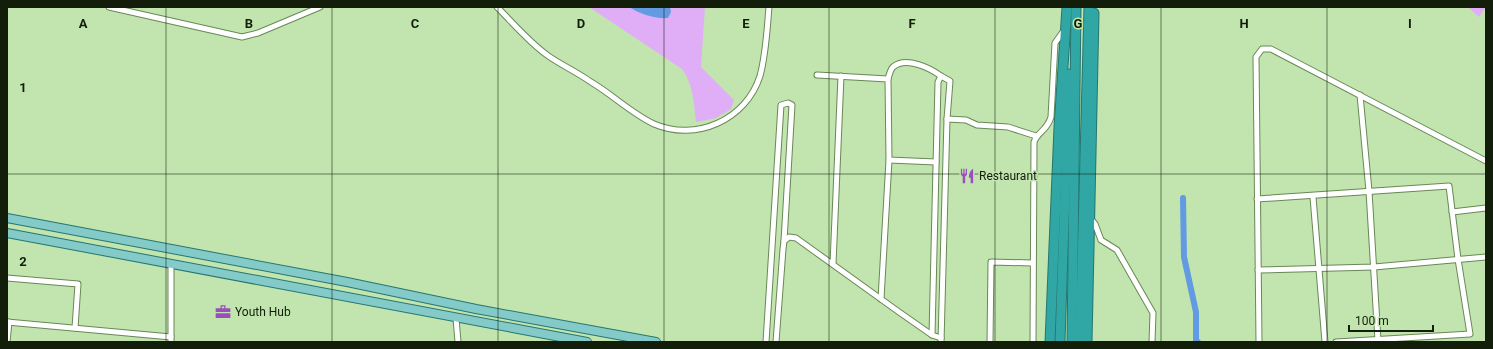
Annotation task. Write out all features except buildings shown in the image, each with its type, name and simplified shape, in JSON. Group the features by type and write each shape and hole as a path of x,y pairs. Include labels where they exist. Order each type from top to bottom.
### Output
{"highway":[{"path":"1050,341 1065,28 1068,7"},
{"path":"1060,342 1071,7"},
{"path":"1072,342 1076,7"},
{"path":"1080,342 1088,7"},
{"path":"1087,342 1091,219 1094,7"}],"main road":[{"path":"7,218 340,280 476,309 656,342"},
{"path":"7,233 567,340 588,342"}],"street":[{"path":"109,7 242,37 258,33 320,7"},
{"path":"497,7 548,55 591,82 637,114 670,129 688,130 704,128 719,123 740,108 749,97 759,77 762,66 769,7"},
{"path":"1033,342 1032,263 1034,142 1036,136 1044,130 1051,117 1055,44 1065,28"},
{"path":"1259,342 1256,57 1262,50 1271,49 1486,161"},
{"path":"881,299 889,160 888,79 892,68 900,63 916,64 930,68 950,81 947,119 941,340"},
{"path":"817,75 888,79"},
{"path":"833,264 840,76"},
{"path":"932,334 938,82 941,76"},
{"path":"1360,95 1369,191 1378,341"},
{"path":"766,342 781,105 788,103 792,104 784,241 776,342"},
{"path":"947,119 966,120 976,125 1008,127 1036,136"},
{"path":"889,160 936,162"},
{"path":"1257,199 1313,197 1369,191 1449,186 1458,259 1470,334 1389,341 1336,342"},
{"path":"1313,197 1326,342"},
{"path":"1452,212 1486,208"},
{"path":"1091,219 1095,224 1101,240 1117,250 1153,313 1152,342"},
{"path":"784,241 789,237 796,238 941,340"},
{"path":"1258,270 1374,267 1486,257"},
{"path":"990,342 991,262 1032,263"},
{"path":"7,342 8,322 171,339 171,264"},
{"path":"7,278 78,284 75,328"},
{"path":"456,318 458,342"}],"shaded area":[{"path":"589,7 705,7 701,67 734,100 731,109 716,118 696,122 691,87 682,69"},
{"path":"1468,7 1486,7 1479,17"}],"water":[{"path":"629,7 670,7 671,12 668,18 658,18 643,14"}],"waterway":[{"path":"1183,198 1184,257 1196,312 1196,340 1198,342"}],"place":[{"name":"Restaurant","path":"967,176"},
{"name":"Youth Hub","path":"223,312"}]}
